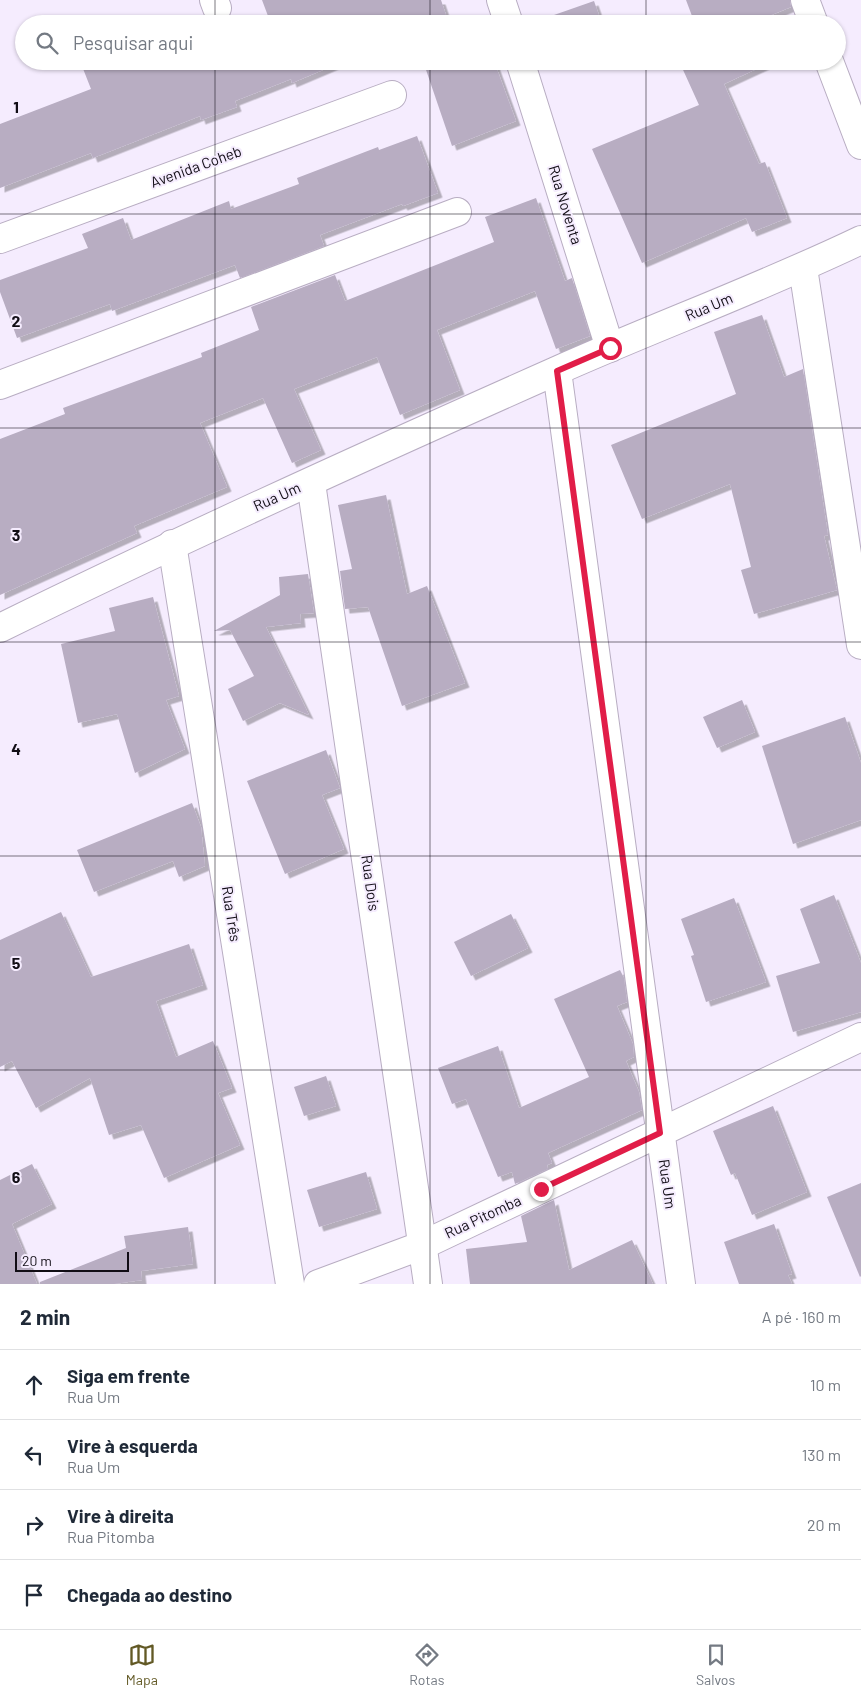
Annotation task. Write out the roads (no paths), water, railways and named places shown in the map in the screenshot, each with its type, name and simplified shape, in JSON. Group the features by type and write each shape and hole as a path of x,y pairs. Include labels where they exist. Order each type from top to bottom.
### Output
{"street":[{"path":"501,0 506,15"},
{"path":"805,0 811,15"},
{"name":"Rua Noventa","path":"523,70 610,348"},
{"path":"832,70 861,146"},
{"name":"Avenida Coheb","path":"0,239 392,95"},
{"path":"0,385 457,212"},
{"name":"Rua Um","path":"0,628 172,544 557,371 803,268 861,240"},
{"path":"803,268 861,645"},
{"name":"Rua Um","path":"557,371 681,1284"},
{"name":"Rua Dois","path":"311,482 428,1284"},
{"name":"Rua Três","path":"172,544 290,1284"},
{"name":"Rua Pitomba","path":"318,1284 423,1245 861,1037"}]}
